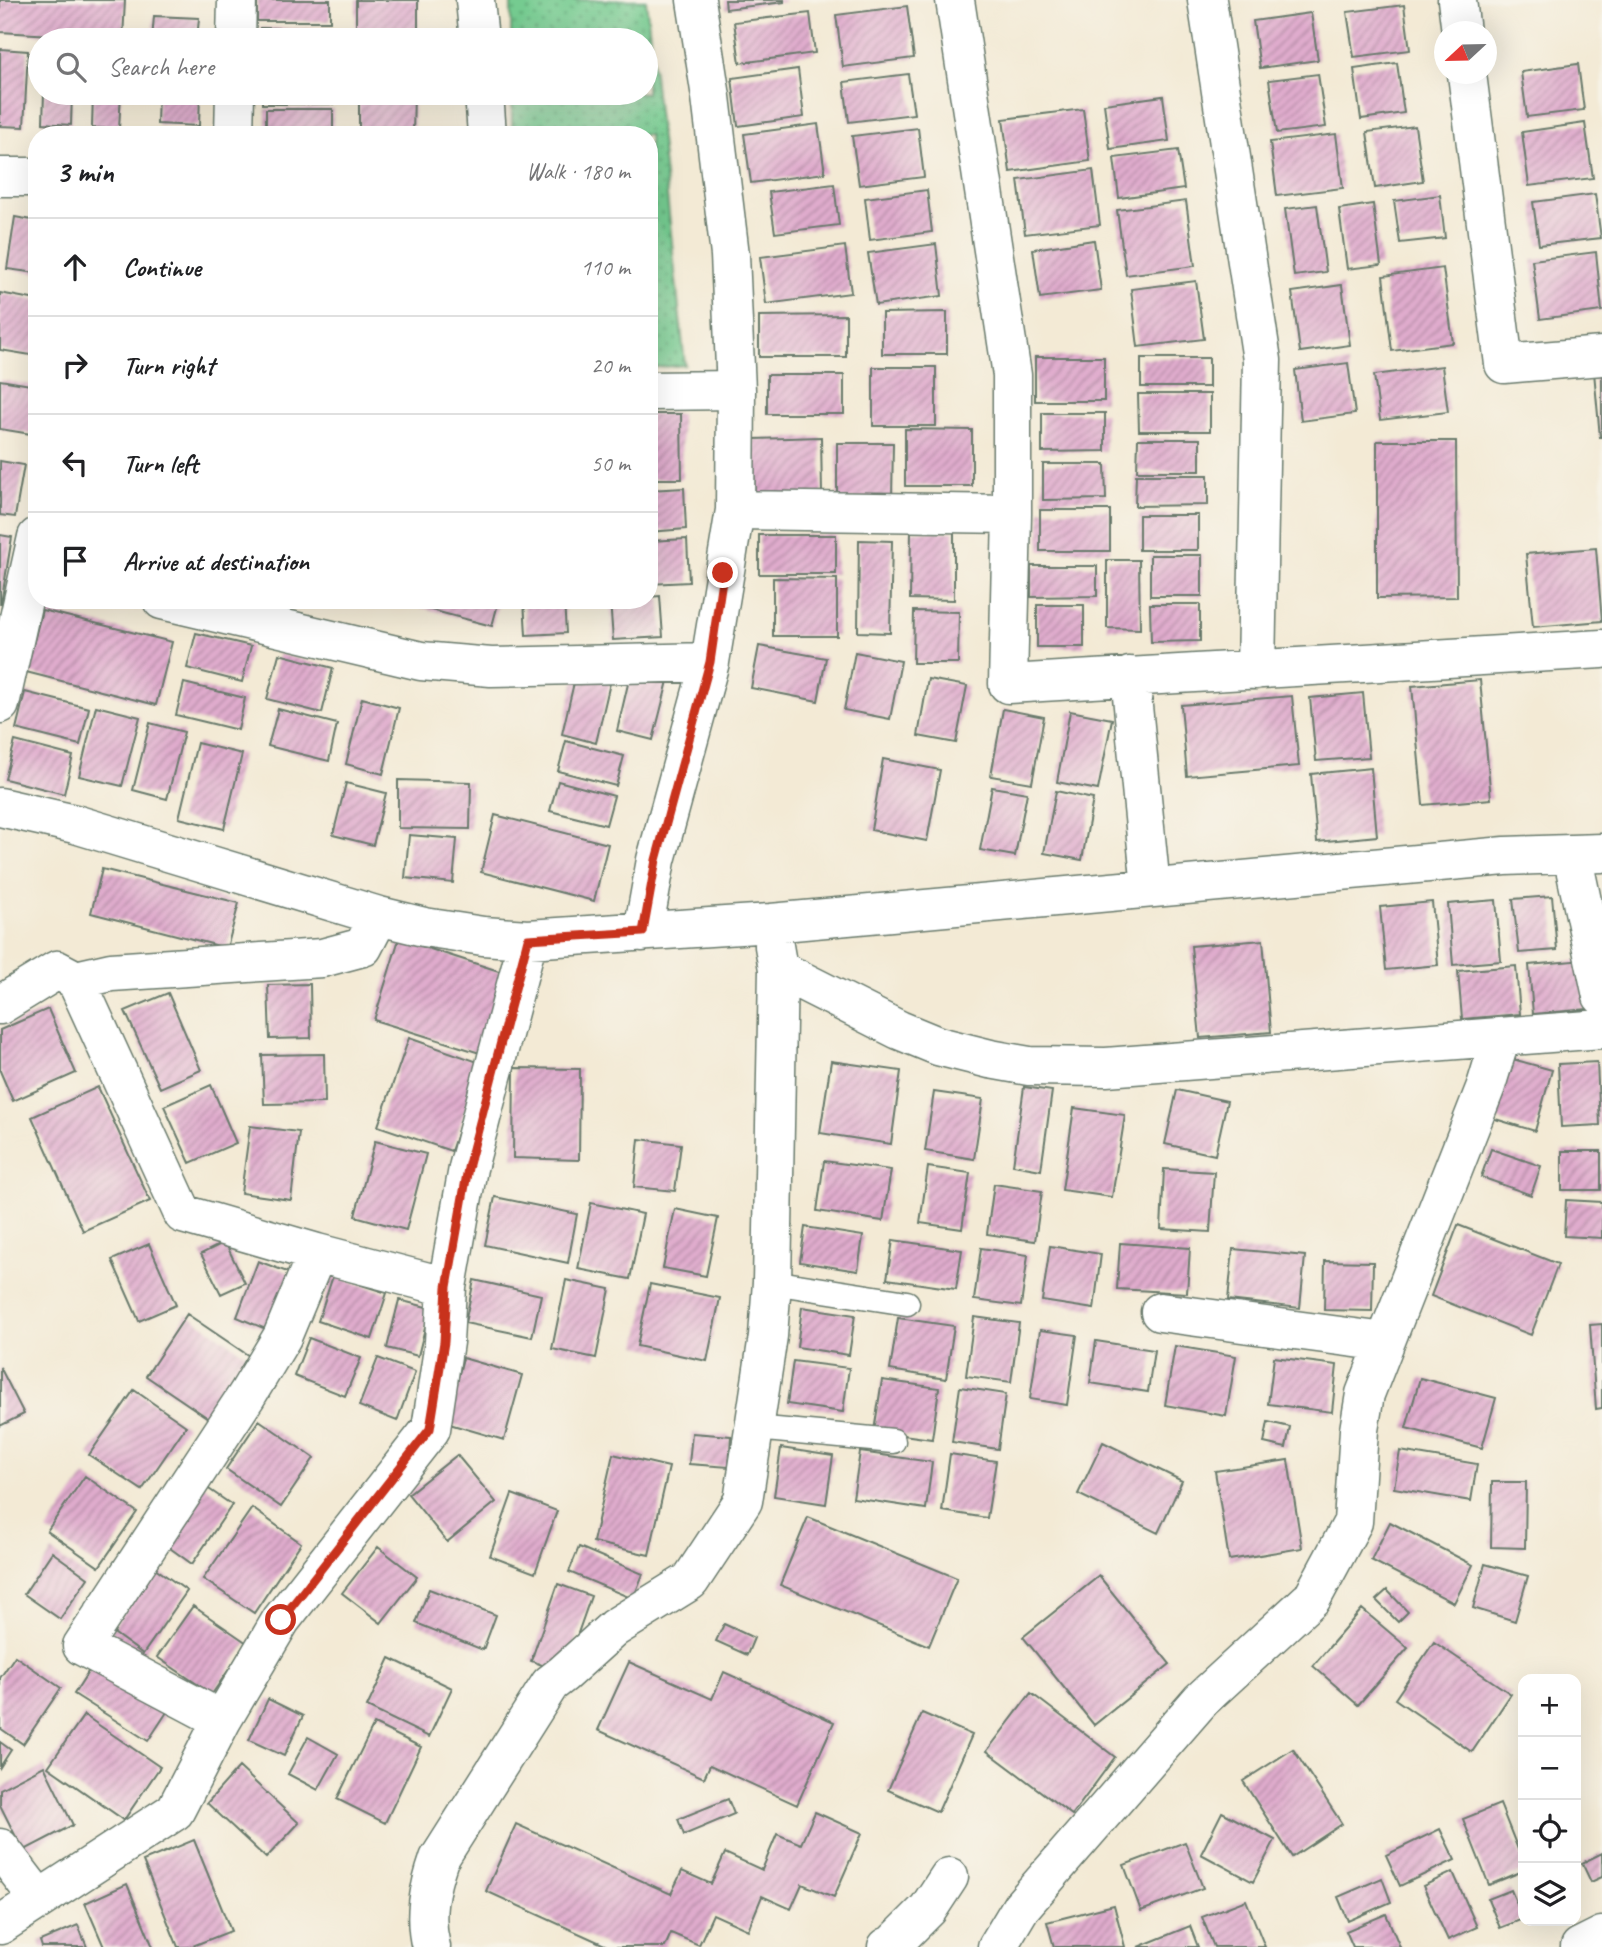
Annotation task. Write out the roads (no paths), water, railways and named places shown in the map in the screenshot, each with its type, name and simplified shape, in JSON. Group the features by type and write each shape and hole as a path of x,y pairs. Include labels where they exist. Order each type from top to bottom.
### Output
{"main road":[{"path":"236,28 237,0"},
{"path":"475,0 478,28"},
{"path":"643,932 656,860 710,662 735,510 736,390 730,255 696,0"},
{"path":"955,0 1012,376 1008,684 1602,649"},
{"path":"1207,0 1262,360 1256,670"},
{"path":"1457,0 1460,21"},
{"path":"1468,84 1504,364 1602,356"},
{"path":"234,126 235,105"},
{"path":"485,105 486,126"},
{"path":"0,177 28,177"},
{"path":"658,391 736,390"},
{"path":"735,510 1012,514"},
{"path":"0,704 28,584"},
{"path":"200,609 432,663 491,667 710,662"},
{"path":"1130,676 1151,888"},
{"path":"0,807 75,824 379,916 424,927 483,936 528,939 771,923 1504,856 1587,853 1602,996"},
{"path":"76,980 111,972 322,958 363,947 379,916"},
{"path":"431,1947 427,1911 430,1886 439,1859 550,1684 614,1628 690,1581 743,1501 768,1336 772,1282 778,969 771,923"},
{"path":"0,1925 176,1811 222,1720 281,1620 430,1429 444,1342 447,1287 468,1168 528,939"},
{"path":"778,969 899,1030 938,1046 1029,1066 1106,1067 1602,1029"},
{"path":"0,1005 57,970 76,980 183,1214 447,1287"},
{"path":"997,1947 1021,1907 1201,1700 1312,1598 1353,1522 1359,1430 1365,1394 1486,1086 1501,1037"},
{"path":"222,1720 82,1646 247,1395 282,1337 317,1253"},
{"path":"1160,1312 1385,1342"},
{"path":"0,1848 39,1899"},
{"path":"887,1947 928,1909 949,1877"},
{"path":"1580,1947 1602,1936"}],"lane":[{"path":"772,1282 907,1303"},
{"path":"755,1428 892,1441"}]}
